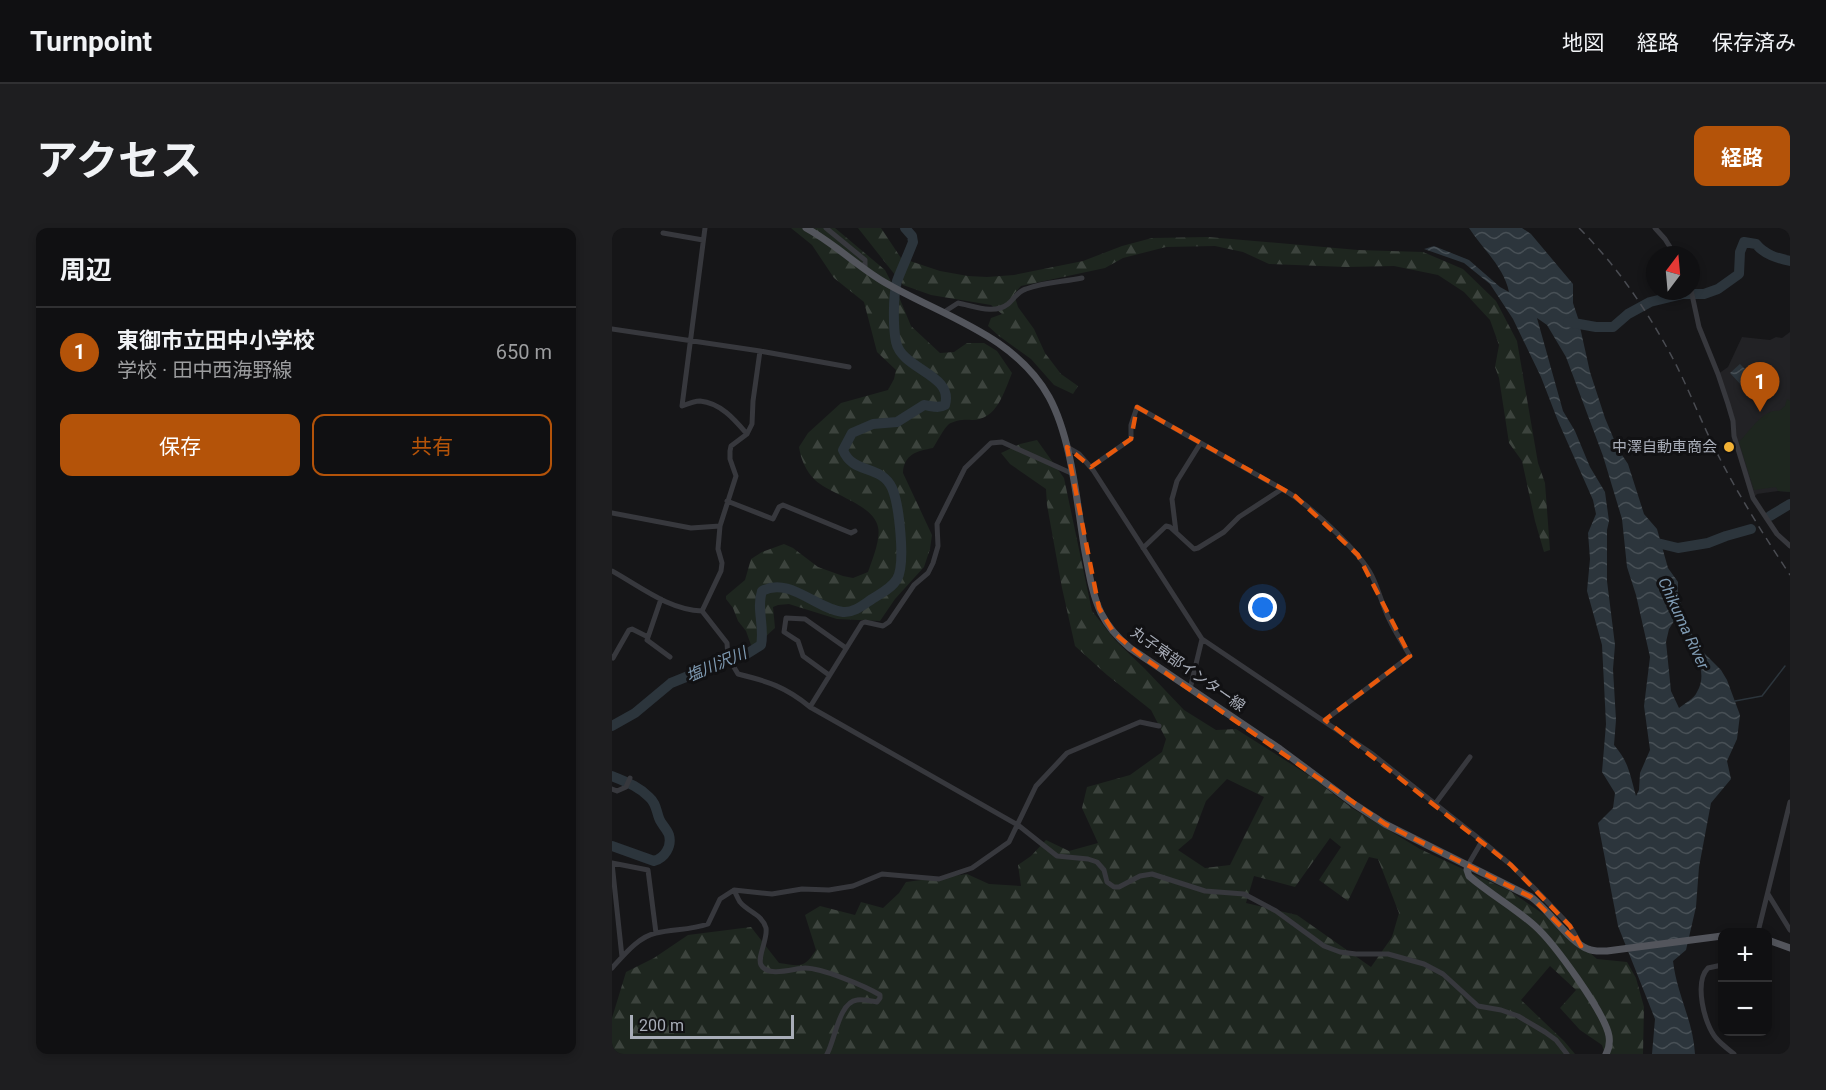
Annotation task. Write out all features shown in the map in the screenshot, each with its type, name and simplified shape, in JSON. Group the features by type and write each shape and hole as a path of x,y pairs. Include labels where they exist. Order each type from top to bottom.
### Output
{"main road":[{"name":"丸子東部インター線","path":"806,228 885,282 992,339 1028,368 1049,397 1060,423 1067,447 1093,589 1104,618 1111,629 1130,648 1280,749 1385,824 1531,897 1544,906 1571,938 1581,946"},
{"path":"1468,865 1469,876 1540,931 1579,981 1605,1024 1609,1042 1606,1054"},
{"path":"1581,946 1597,951 1619,950 1718,936"},
{"path":"1772,942 1790,948"}],"street":[{"path":"705,228 682,406 699,401 712,405 735,419 747,434"},
{"path":"826,228 865,260 865,269"},
{"path":"1655,228 1670,246"},
{"path":"663,233 703,240"},
{"path":"944,312 958,303 993,310 1002,308 1022,290 1042,284 1082,278"},
{"path":"1693,300 1699,327 1728,404 1734,436 1753,498 1776,534 1790,546"},
{"path":"612,329 849,367"},
{"path":"702,611 721,572 722,563 718,549 720,526 736,476 730,459 731,446 747,434 752,424 760,351"},
{"path":"1091,467 1131,440 1131,426 1137,407 1294,496 1310,508 1358,555 1371,574 1389,621 1410,656 1325,720"},
{"path":"810,707 862,623 883,626 889,622 914,585 928,573 936,557 939,538 937,524 965,468 991,443 1002,442 1071,473"},
{"path":"1176,532 1172,499 1180,476 1200,444"},
{"path":"1067,447 1079,454 1091,467 1202,639 1371,753 1482,841 1511,865 1570,926 1581,946"},
{"path":"1143,548 1166,526 1194,549 1198,548 1224,532 1239,517 1282,489"},
{"path":"727,501 773,519 779,507 783,505 851,534 855,531"},
{"path":"612,513 691,528 720,526"},
{"path":"612,572 661,599 693,611 702,611"},
{"path":"661,599 647,640 670,657"},
{"path":"702,611 727,643 728,657 738,674 771,682 784,688 810,707 1018,825 1057,856 1097,862 1104,870 1107,882 1114,887 1119,887 1140,876 1152,874 1205,891 1244,894 1276,911 1324,946 1340,952 1388,954 1424,964 1443,974 1478,1006 1518,1016 1545,1032 1556,1040 1567,1054"},
{"path":"829,675 802,656 798,641 784,632 786,618 805,619 846,648"},
{"path":"612,657 614,658 629,630 632,629 648,637"},
{"path":"1190,689 1202,639"},
{"path":"612,968 641,939 656,933 708,924 720,898 734,890 772,894 802,888 829,890 853,886 882,874 939,879 972,868 1013,837 1036,786 1067,753 1140,722 1159,726"},
{"path":"1435,804 1470,757"},
{"path":"612,789 618,791 626,787 630,778"},
{"path":"1759,928 1790,802"},
{"path":"1468,865 1482,841"},
{"path":"622,957 613,891 612,863 648,870 656,933"},
{"path":"734,890 741,904 754,912 765,925 766,937 760,960 761,966 765,969 778,972 805,968 821,971 880,995 877,1002 855,1000 848,1004 841,1014 838,1029 827,1054"},
{"path":"1768,894 1790,930"},
{"path":"612,930 619,929"},
{"path":"1718,966 1708,968 1702,975 1704,1014 1716,1038 1734,1054"}],"highlighted area":[{"path":"1137,407 1295,496 1358,555 1410,656 1325,720 1511,865 1570,926 1581,946 1531,897 1385,824 1144,658 1114,633 1099,608 1067,447 1091,467 1131,439"}],"shaded area":[{"path":"1790,332 1790,492 1757,494 1753,498 1718,374 1728,367 1742,337 1770,340 1776,337 1782,338"}],"green space":[{"path":"791,228 835,228 885,270 911,326 940,353 954,352 967,343 984,343 997,351 1012,373 994,410 981,419 960,420 949,424 933,448 912,454 906,462 903,473 932,535 930,549 924,567 895,599 880,621 837,619 789,604 778,605 773,607 775,628 756,645 751,645 746,631 738,621 726,596 745,580 751,559 762,552 784,544 818,567 843,576 853,578 868,572 876,550 879,532 875,519 860,506 815,480 804,465 799,447 808,433 841,403 888,390 896,370 877,352 864,302 834,278 812,245"},
{"path":"858,228 881,228 901,258 940,271 968,276 1014,275 1083,261 1122,246 1152,238 1208,237 1358,250 1423,252 1463,269 1496,301 1517,341 1538,463 1545,483 1550,550 1544,552 1522,461 1509,443 1499,378 1495,367 1499,345 1490,320 1464,292 1438,275 1394,266 1269,264 1243,252 1215,246 1166,247 1123,258 1105,268 1021,286 1014,294 1018,307 1034,329 1045,353 1061,374 1078,386 1073,394 1054,385 1031,359 988,326 991,318 1002,314 991,305 931,295 903,285"},
{"path":"1787,399 1790,401 1790,492 1778,491 1776,487 1754,490 1739,442 1762,417 1773,411 1779,411 1785,406"},
{"path":"1037,440 1064,478 1092,611 1116,641 1184,710 1216,730 1236,729 1310,776 1352,808 1420,849 1510,891 1552,920 1597,959 1627,962 1636,978 1644,1007 1643,1054 1605,1054 1602,1045 1580,1030 1560,1008 1576,990 1550,966 1521,1000 1575,1054 612,1054 612,1018 626,972 654,958 688,935 751,927 779,963 801,965 816,950 805,915 820,906 855,915 861,902 883,908 899,893 906,882 967,874 989,884 1021,886 1018,865 1031,856 1046,840 1069,851 1098,843 1082,808 1087,787 1130,775 1162,752 1166,739 1151,710 1075,646 1062,588 1046,489 1010,464 1001,453 1020,444","holes":["1227,779 1264,797 1230,865 1205,868 1178,850 1192,838 1206,801","1330,838 1341,847 1319,880 1348,901 1369,857 1378,859 1399,913 1392,937 1371,967 1297,915 1246,903 1254,876 1295,887"]}],"water":[{"name":"Chikuma River","path":"1469,228 1522,228 1531,234 1573,284 1573,303 1590,372 1605,418 1618,449 1628,464 1644,514 1657,529 1668,568 1678,582 1678,594 1687,623 1698,647 1721,670 1727,680 1740,715 1737,739 1727,761 1731,779 1711,803 1699,867 1696,907 1686,950 1673,961 1695,1054 1652,1054 1655,1019 1618,926 1598,823 1613,808 1615,793 1602,772 1606,724 1602,645 1587,591 1590,559 1588,533 1596,514 1593,500 1541,377 1513,319 1490,284 1464,263 1424,249 1434,246 1469,260 1509,292 1498,266","holes":["1537,318 1547,325 1566,357 1603,456 1622,519 1627,567 1650,657 1644,706 1650,750 1640,773 1639,790 1636,796 1626,763 1614,745 1615,645 1607,581 1609,521 1605,492 1590,467 1575,431 1563,411","1676,618 1682,625 1701,671 1700,685 1696,694 1679,708 1671,691 1666,642 1669,629"]},
{"path":"1740,364 1754,378 1744,388 1730,373"}],"waterway":[{"name":"塩川沢川","path":"612,726 635,713 671,683 745,655 761,645 760,598 762,591 772,587 792,590 833,610 847,612 882,593 897,579 900,571 901,548 897,507 892,488 881,475 853,463 843,450 852,433 873,424 897,422 924,405 937,407 945,405 946,395 942,386 907,359 896,342 894,312 897,281 913,242 912,236 905,228"},
{"path":"1568,322 1596,327 1613,327 1628,314 1650,302 1683,294 1704,294 1718,289 1739,274 1740,252 1744,242 1756,244 1767,253 1790,261"},
{"path":"1770,516 1790,504"},
{"path":"1649,541 1678,548 1708,543 1751,529"},
{"path":"1735,701 1762,696 1785,666"},
{"name":"塩川沢川","path":"612,776 636,787 651,799 670,839 664,854 654,861 612,846"}],"railway":[{"path":"1579,228 1616,269 1657,330 1723,465 1790,575"}],"place":[{"name":"東御市立田中小学校","path":"1760,412"},
{"name":"中澤自動車商会","path":"1729,447"}]}
